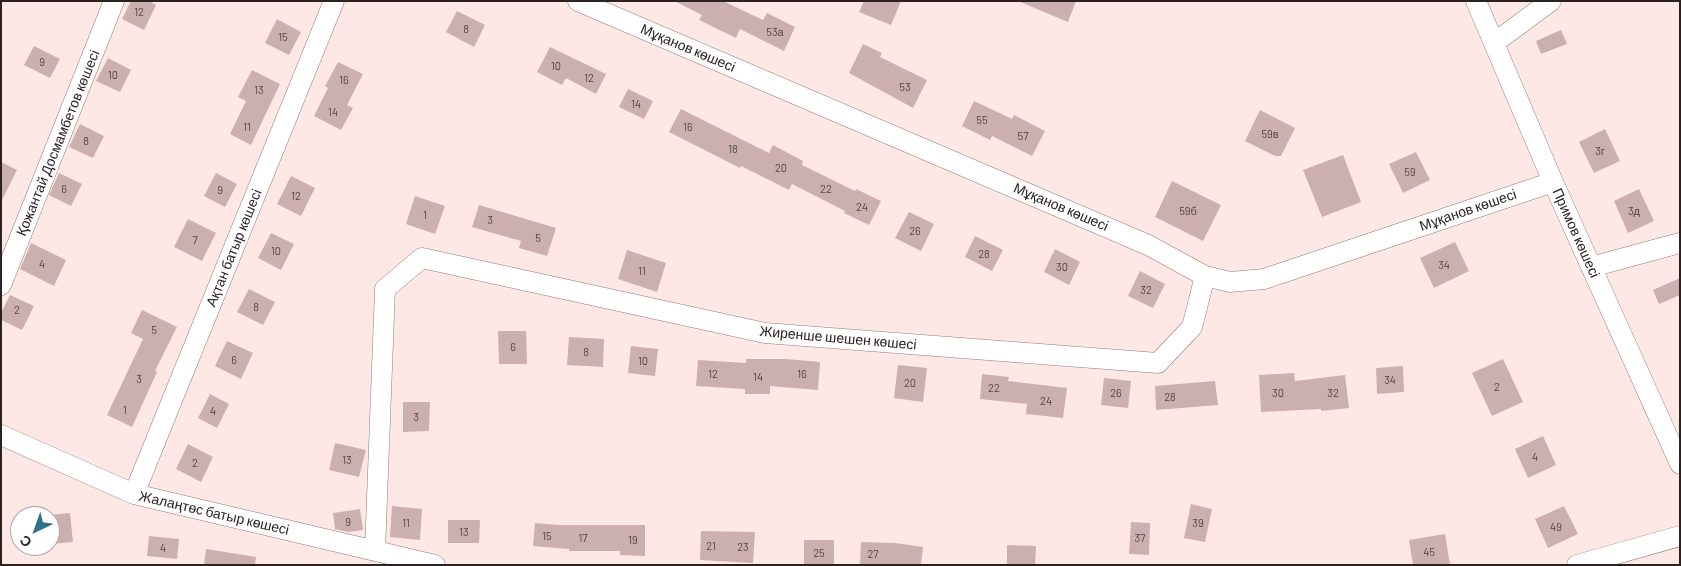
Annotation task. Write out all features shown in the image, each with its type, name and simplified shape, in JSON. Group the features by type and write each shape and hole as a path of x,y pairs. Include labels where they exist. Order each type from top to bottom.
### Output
{"street":[{"name":"Қожантай Досмамбетов көшесі","path":"1,285 114,1"},
{"name":"Ақтан батыр көшесі","path":"134,494 334,1"},
{"name":"Мұқанов көшесі","path":"578,1 1148,245 1205,276 1230,282 1264,279 1553,182"},
{"name":"Примов көшесі","path":"1476,1 1553,182 1680,464"},
{"path":"1494,43 1551,1"},
{"path":"1591,267 1680,243"},
{"name":"Жиренше шешен көшесі","path":"375,551 385,289 422,258 765,333 1158,363 1192,327 1205,276"},
{"name":"Жалаңтөс батыр көшесі","path":"1,434 134,494 435,565"},
{"path":"1577,565 1680,536"}],"building":[{"path":"131,1 149,1 156,5 144,30 122,19"},
{"path":"674,1 723,1 763,20 767,13 795,27 784,51 740,29 736,38 699,20 702,15"},
{"path":"864,1 901,1 891,25 859,12"},
{"path":"1018,1 1076,1 1068,22"},
{"path":"457,11 485,25 474,47 446,32"},
{"path":"277,19 301,32 289,55 265,43"},
{"path":"1561,30 1567,44 1541,54 1536,41"},
{"path":"863,44 882,53 880,57 927,80 913,108 849,73"},
{"path":"34,46 60,59 50,78 24,65"},
{"path":"550,47 606,74 596,94 566,78 562,85 537,72"},
{"path":"108,58 131,70 120,92 96,81"},
{"path":"338,62 363,74 347,105 353,108 341,130 314,116 328,88 325,86"},
{"path":"252,70 280,84 251,145 230,134 246,101 238,97"},
{"path":"628,89 653,101 644,119 619,107"},
{"path":"974,101 1012,119 1014,115 1045,131 1032,156 992,136 990,140 962,126"},
{"path":"681,109 769,153 773,145 803,161 802,165 855,191 856,189 881,201 869,225 792,184 789,190 741,166 740,168 669,132"},
{"path":"1260,110 1295,128 1281,156 1275,156 1245,141"},
{"path":"80,124 104,136 93,158 69,147"},
{"path":"1605,129 1620,161 1594,173 1579,142"},
{"path":"1416,152 1430,180 1403,193 1389,164"},
{"path":"1343,155 1361,202 1322,217 1303,170"},
{"path":"1,162 17,170 1,202"},
{"path":"59,173 82,184 71,206 49,195"},
{"path":"216,173 237,184 225,207 204,196"},
{"path":"291,176 315,188 301,216 277,204"},
{"path":"1172,181 1221,205 1203,241 1155,217"},
{"path":"1639,189 1654,221 1628,233 1614,201"},
{"path":"415,196 445,206 435,234 406,224"},
{"path":"479,205 556,228 547,256 519,248 521,241 472,227"},
{"path":"909,212 934,224 921,251 895,238"},
{"path":"188,219 216,233 202,261 174,247"},
{"path":"271,233 294,244 281,270 258,258"},
{"path":"975,236 1003,250 992,271 965,257"},
{"path":"1455,242 1469,271 1434,288 1420,258"},
{"path":"31,243 66,260 54,286 20,269"},
{"path":"1055,249 1080,262 1069,285 1044,272"},
{"path":"627,250 666,263 657,292 618,279"},
{"path":"1140,271 1165,284 1153,308 1128,296"},
{"path":"1680,278 1680,295 1659,304 1653,290"},
{"path":"249,289 275,302 263,325 237,312"},
{"path":"10,295 34,306 22,330 1,320 1,313"},
{"path":"142,310 177,327 155,371 157,372 132,427 107,415 143,339 131,333"},
{"path":"498,331 526,331 527,364 499,364"},
{"path":"569,337 604,339 603,367 567,365"},
{"path":"227,341 253,353 241,379 215,366"},
{"path":"631,346 658,349 655,376 628,373"},
{"path":"746,359 786,359 820,362 818,390 770,386 770,394 745,394 745,389 696,386 698,360 746,363"},
{"path":"1503,359 1523,402 1492,416 1472,373"},
{"path":"898,365 927,368 923,402 894,398"},
{"path":"1403,366 1404,392 1377,394 1376,368"},
{"path":"1294,373 1295,381 1345,375 1349,408 1321,411 1321,409 1261,412 1259,375"},
{"path":"982,374 1009,377 1008,381 1067,388 1063,418 1026,414 1027,404 980,399"},
{"path":"1104,378 1131,381 1128,408 1101,405"},
{"path":"1215,381 1218,405 1156,410 1155,386"},
{"path":"210,394 229,404 217,428 198,418"},
{"path":"403,402 430,402 429,431 403,432"},
{"path":"1543,436 1556,465 1528,478 1515,449"},
{"path":"335,443 366,450 359,477 329,470"},
{"path":"188,444 213,457 201,482 176,469"},
{"path":"1191,504 1212,509 1205,542 1184,538"},
{"path":"392,506 422,509 420,540 390,537"},
{"path":"1564,506 1578,534 1548,548 1535,519"},
{"path":"360,509 363,530 348,532 335,529 333,513"},
{"path":"70,513 73,542 60,543 60,514"},
{"path":"448,520 480,520 479,543 448,543"},
{"path":"1131,522 1150,523 1149,555 1129,554"},
{"path":"535,523 558,525 645,525 645,556 620,555 620,551 569,551 569,549 533,546"},
{"path":"701,531 755,532 753,563 700,560"},
{"path":"1445,534 1450,565 1413,565 1409,540"},
{"path":"149,536 179,539 177,559 147,556"},
{"path":"804,540 834,540 834,565 804,565"},
{"path":"861,542 895,543 923,547 921,565 860,565"},
{"path":"1007,545 1036,546 1035,565 1007,565"},
{"path":"206,549 256,557 255,565 204,565"}]}
